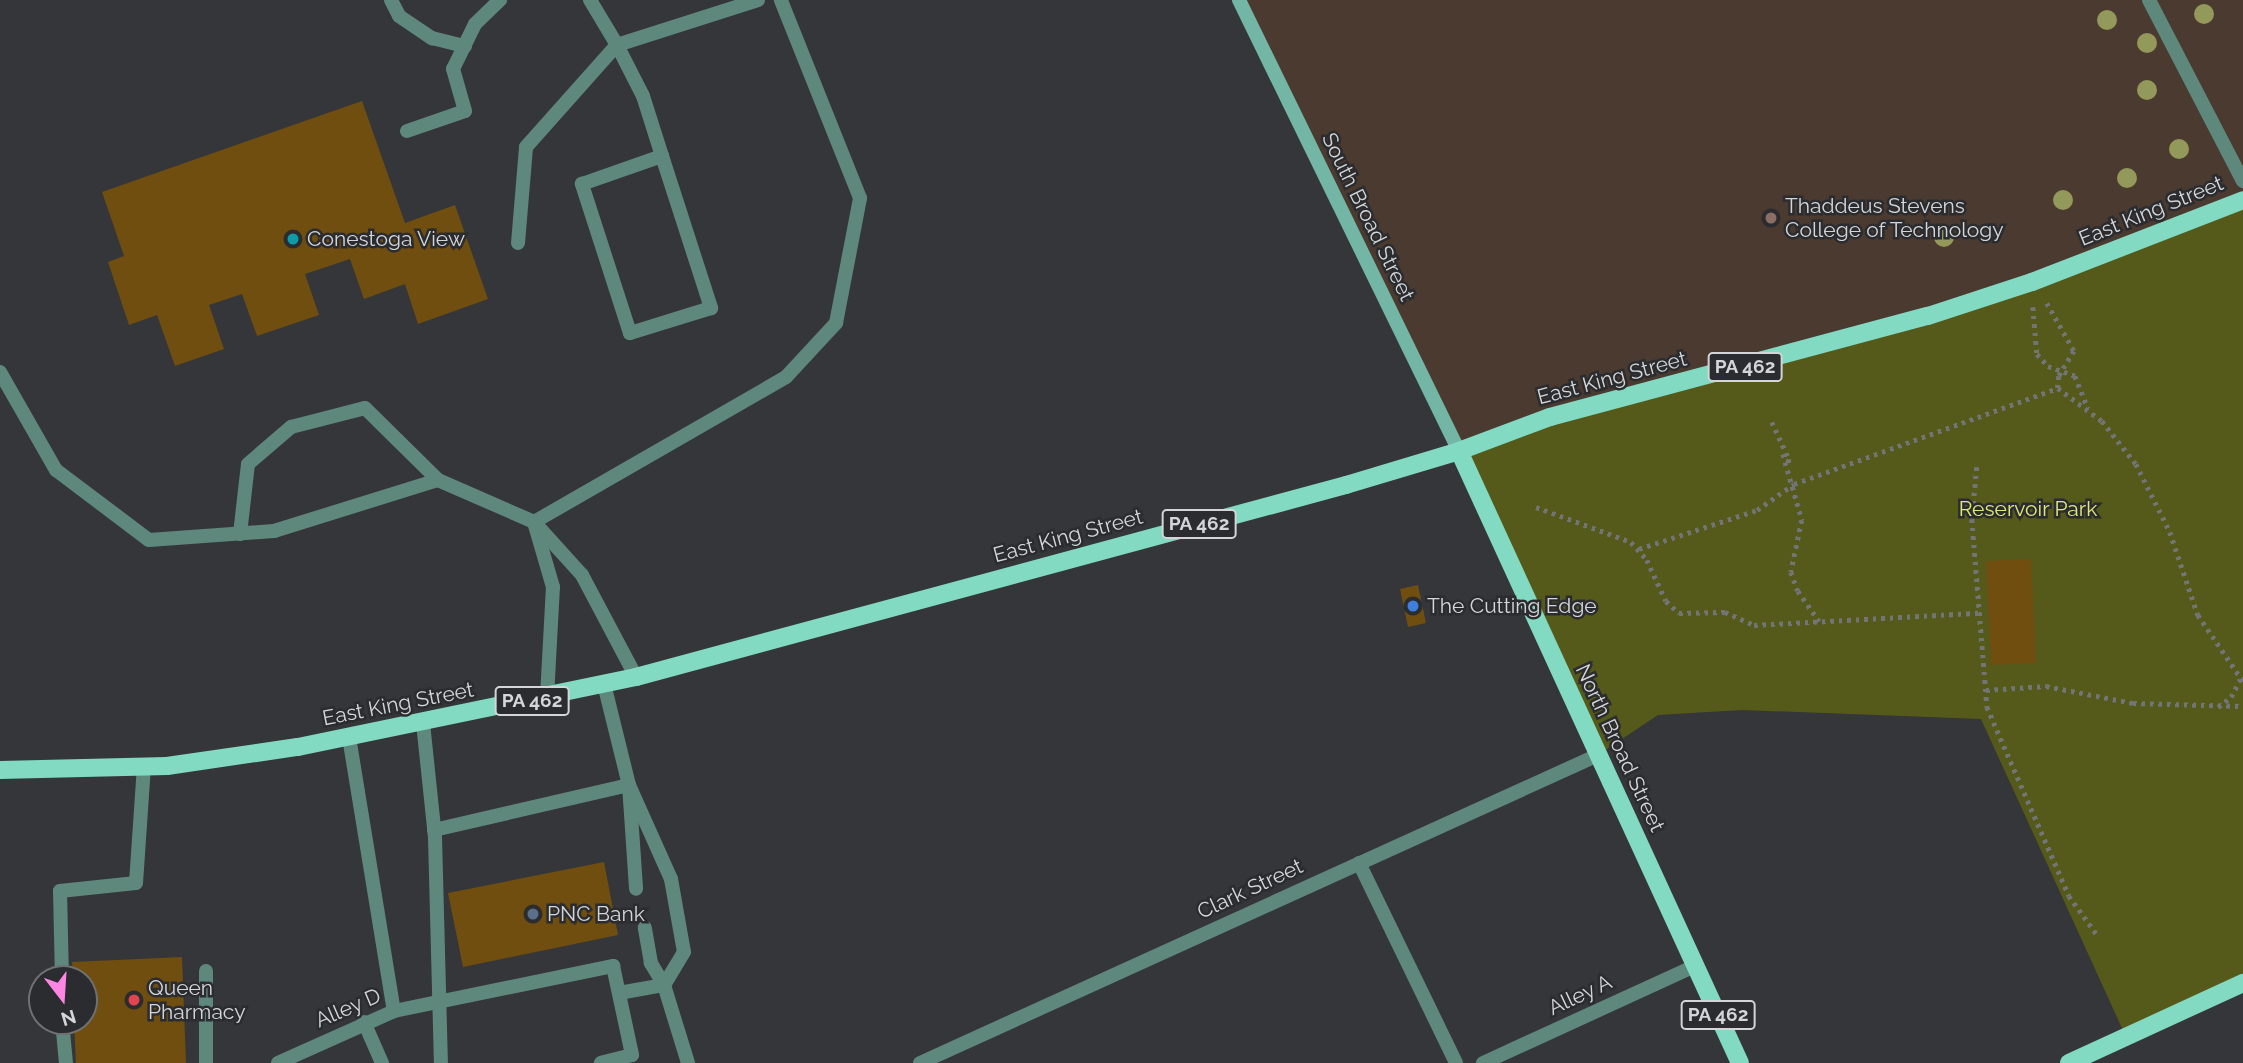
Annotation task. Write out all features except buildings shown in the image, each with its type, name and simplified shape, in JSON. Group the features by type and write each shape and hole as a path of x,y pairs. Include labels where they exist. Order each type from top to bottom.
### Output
{"main road":[{"name":"South Broad Street","path":"1239,0 1459,452"},
{"name":"East King Street","path":"0,770 144,768 349,737 636,677 1459,452 1550,416 1805,352 2032,282 2243,200"},
{"name":"North Broad Street","path":"1459,452 1740,1063"},
{"path":"2069,1063 2243,984"}],"street":[{"path":"391,0 399,16 432,38 465,46"},
{"path":"407,131 465,111 453,69 475,24 500,0"},
{"path":"590,0 643,96 711,308 629,333 582,184 662,156"},
{"path":"518,243 526,147 617,45 758,0"},
{"path":"534,522 786,377 836,323 860,198 781,0"},
{"path":"2149,0 2243,181"},
{"path":"0,372 56,470 149,540 274,531 438,480"},
{"path":"240,534 248,464 291,427 365,408 438,480 534,522 582,575 636,677"},
{"path":"534,522 553,587 547,697"},
{"path":"604,684 629,785 636,889"},
{"path":"423,723 434,830 437,1002 441,1063"},
{"path":"349,737 394,1010"},
{"name":"Clark Street","path":"920,1063 1598,755"},
{"path":"62,965 60,891 135,883 144,768"},
{"path":"434,830 629,785"},
{"path":"601,1063 632,1055 619,993 664,985 684,952 671,879 629,785"},
{"path":"1359,863 1456,1063"},
{"path":"645,928 650,963 664,985 688,1063"},
{"name":"Alley D","path":"278,1063 394,1010 613,966 619,993"},
{"name":"Alley A","path":"1483,1063 1695,966"},
{"path":"206,971 206,1063"},
{"path":"364,1022 382,1063"},
{"path":"63,1035 66,1063"}],"path":[{"path":"2032,282 2073,342 2072,359 2063,370 2058,388"},
{"path":"2032,282 2038,354 2048,366 2063,370 2079,381 2088,409"},
{"path":"2058,388 2088,409 2113,432 2136,464 2170,532 2198,615 2242,679 2231,697 2218,707"},
{"path":"1639,549 1757,510 1794,484 2058,388"},
{"path":"1772,422 1783,454 1789,459 1788,467 1802,520 1791,572 1798,591 1819,621"},
{"path":"1977,467 1972,519 1990,717 2070,896 2098,936"},
{"path":"1536,507 1631,542 1639,549 1667,601 1679,613 1725,612 1754,625 1979,613"},
{"path":"1986,690 2046,686 2122,702 2243,706"}],"shaded area":[{"name":"Thaddeus Stevens College of Technology","path":"1239,0 2243,0 2243,200 2032,282 1459,451"}],"green space":[{"name":"Reservoir Park","path":"2243,200 2243,983 2126,1037 1981,719 1742,710 1658,715 1598,755 1459,451 1805,352"}],"place":[{"name":"Thaddeus Stevens College of Technology","path":"1771,218"},
{"name":"Conestoga View","path":"293,239"},
{"name":"The Cutting Edge","path":"1413,606"},
{"name":"PNC Bank","path":"533,914"},
{"name":"Queen Pharmacy","path":"134,1000"}]}
